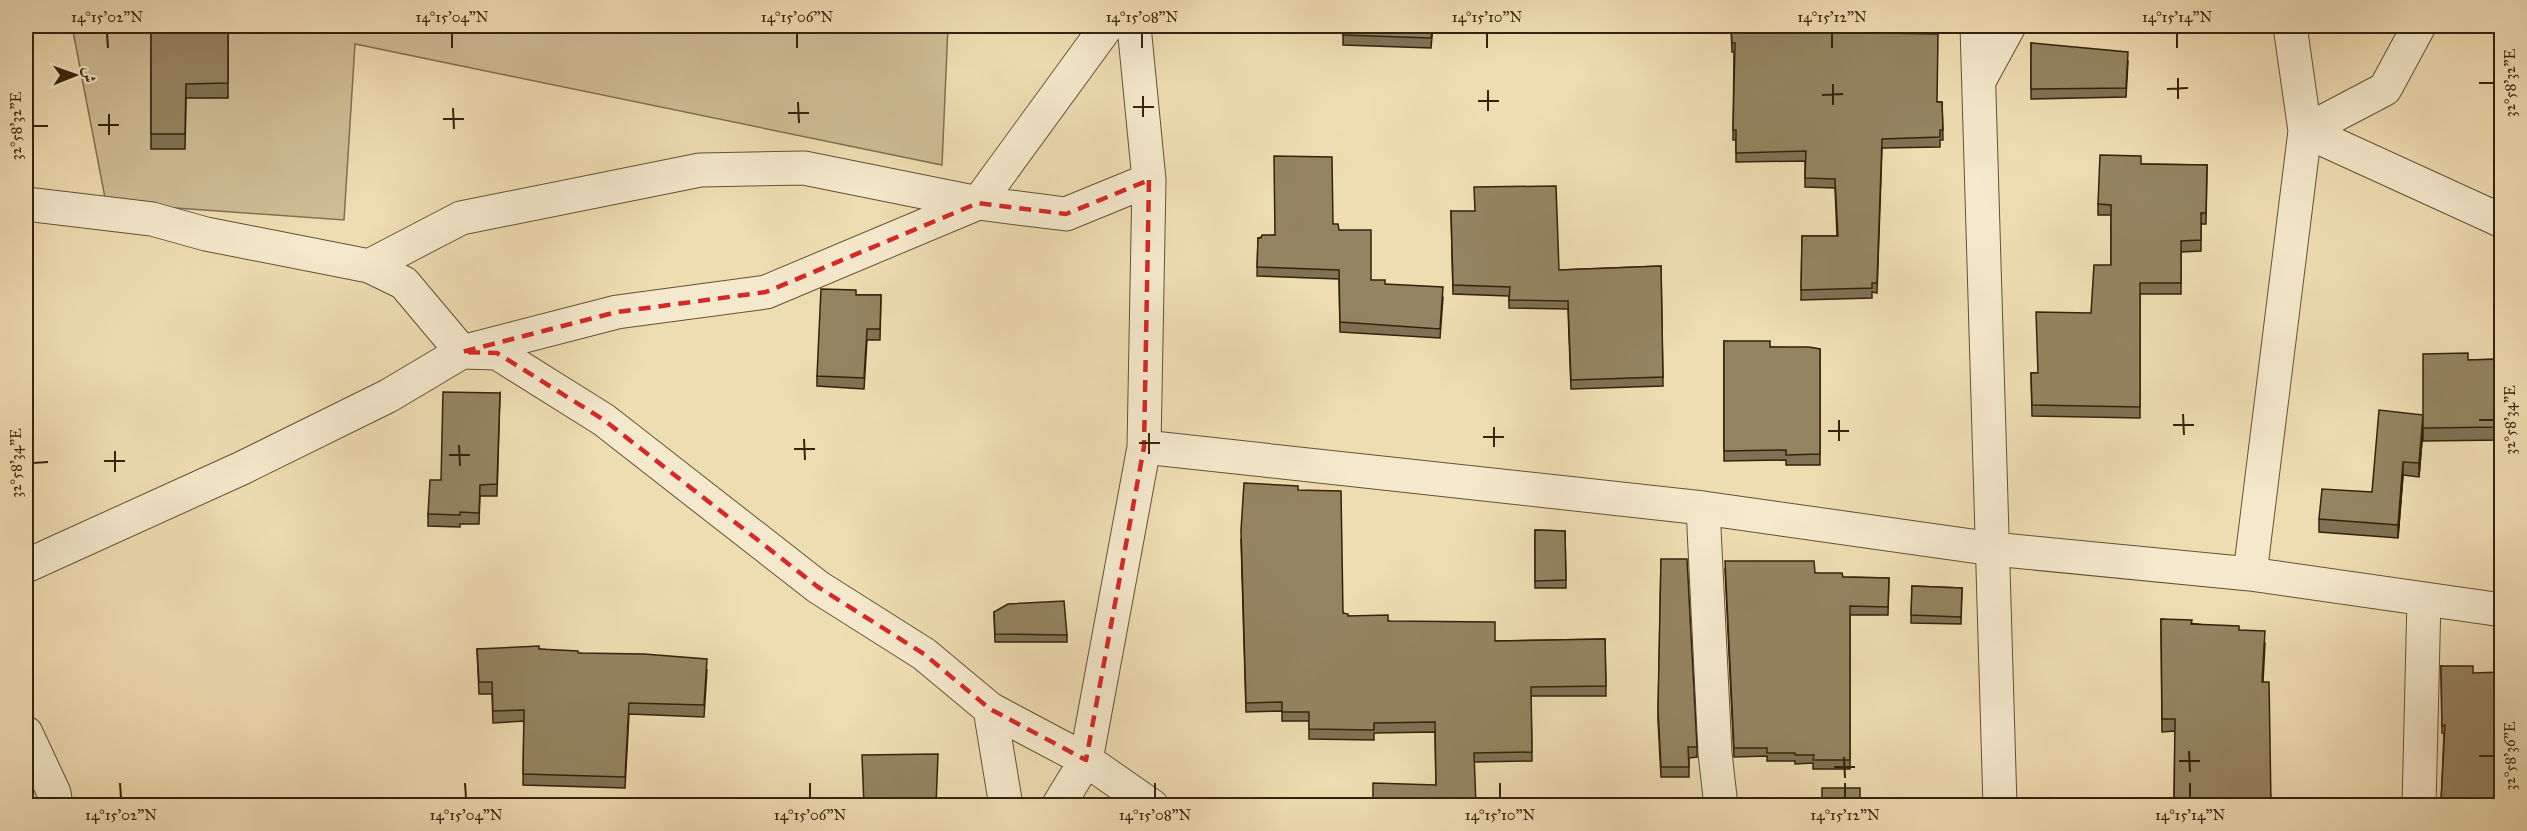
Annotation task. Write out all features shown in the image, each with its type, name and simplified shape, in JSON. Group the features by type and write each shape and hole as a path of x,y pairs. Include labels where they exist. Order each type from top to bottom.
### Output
{"street":[{"path":"26,566 242,468 388,396 462,352 617,312 766,292 978,203 1107,26"},
{"path":"1058,806 1086,760 1143,447 1149,180 1134,26"},
{"path":"1977,26 2000,806"},
{"path":"1979,82 2009,26"},
{"path":"2250,574 2305,131 2290,26"},
{"path":"2305,131 2385,89 2419,26"},
{"path":"2305,131 2502,221"},
{"path":"369,266 461,218 700,170 804,168 978,203 1066,214 1149,180"},
{"path":"26,204 152,219 206,234 369,266 404,283 462,352 497,353 604,420 818,587 924,654 990,709 1086,760 1152,806"},
{"path":"1143,447 1703,508 1993,549 2250,574 2502,610"},
{"path":"1703,508 1715,753 1721,806"},
{"path":"2419,806 2424,599"},
{"path":"990,709 1006,806"},
{"path":"26,733 54,793 56,806"}],"highlighted area":[{"path":"1149,180 1144,447 1086,760 990,709 924,654 818,587 604,420 497,353 462,352 617,312 766,292 978,203 1066,214"}],"shaded area":[{"path":"72,26 948,26 942,165 355,44 344,220 106,203"}],"building":[{"path":"151,26 228,26 228,83 186,84 185,134 151,134"},
{"path":"1343,26 1432,26 1431,38 1343,35"},
{"path":"1731,26 1826,26 1826,32 1938,34 1937,102 1942,102 1943,130 1940,130 1940,137 1882,139 1877,283 1872,283 1872,288 1801,290 1802,236 1838,236 1835,179 1805,178 1806,151 1736,153 1736,130 1733,130 1735,43 1732,43"},
{"path":"2031,43 2128,52 2126,88 2031,89"},
{"path":"2100,155 2141,156 2141,164 2207,165 2206,213 2201,213 2201,240 2181,241 2181,283 2140,283 2140,407 2032,405 2031,373 2038,373 2036,312 2091,313 2094,265 2111,265 2111,205 2098,204"},
{"path":"1274,156 1332,157 1333,224 1338,224 1339,230 1371,230 1371,280 1385,280 1385,284 1443,287 1440,329 1340,322 1339,270 1257,267 1258,238 1262,235 1275,235"},
{"path":"1556,186 1559,270 1661,266 1663,377 1571,380 1568,301 1509,300 1510,287 1453,285 1451,211 1475,211 1474,187"},
{"path":"821,289 856,290 856,295 881,295 880,329 867,329 864,378 817,376"},
{"path":"1724,341 1770,341 1770,347 1820,349 1820,454 1786,455 1786,450 1724,451"},
{"path":"2468,353 2468,360 2502,359 2502,427 2423,428 2423,354"},
{"path":"443,392 500,393 497,484 480,485 479,513 428,514 430,480 441,480"},
{"path":"2379,410 2423,415 2419,463 2403,462 2398,525 2319,519 2322,489 2372,492"},
{"path":"1244,483 1298,486 1298,490 1341,491 1343,613 1348,616 1388,615 1388,621 1495,622 1495,641 1605,639 1606,686 1531,687 1532,752 1474,753 1476,806 1373,806 1373,783 1436,785 1435,722 1374,723 1374,730 1309,729 1309,712 1282,712 1282,702 1246,703 1241,530"},
{"path":"1535,530 1565,531 1566,580 1535,581"},
{"path":"1661,559 1687,559 1697,747 1688,747 1689,767 1661,767 1658,709"},
{"path":"1725,561 1814,561 1815,573 1842,573 1843,577 1889,578 1888,607 1850,606 1850,760 1813,760 1814,755 1767,753 1767,748 1734,748"},
{"path":"1912,586 1962,588 1961,617 1911,615"},
{"path":"1064,601 1067,635 995,634 994,612 1008,604"},
{"path":"2161,619 2192,620 2191,624 2239,626 2239,630 2265,631 2262,682 2269,682 2271,804 2275,806 2174,806 2175,719 2162,719"},
{"path":"539,646 539,649 578,651 578,653 644,654 707,659 704,705 629,703 625,777 523,774 524,710 493,711 492,682 479,682 477,649"},
{"path":"2441,666 2473,666 2473,673 2502,672 2502,806 2449,806 2449,802 2441,801 2445,725 2442,726"},
{"path":"938,754 936,806 864,806 862,755"},
{"path":"1822,788 1860,788 1860,806 1822,806"},
{"path":"335,802 368,802 368,806 335,806"}]}
